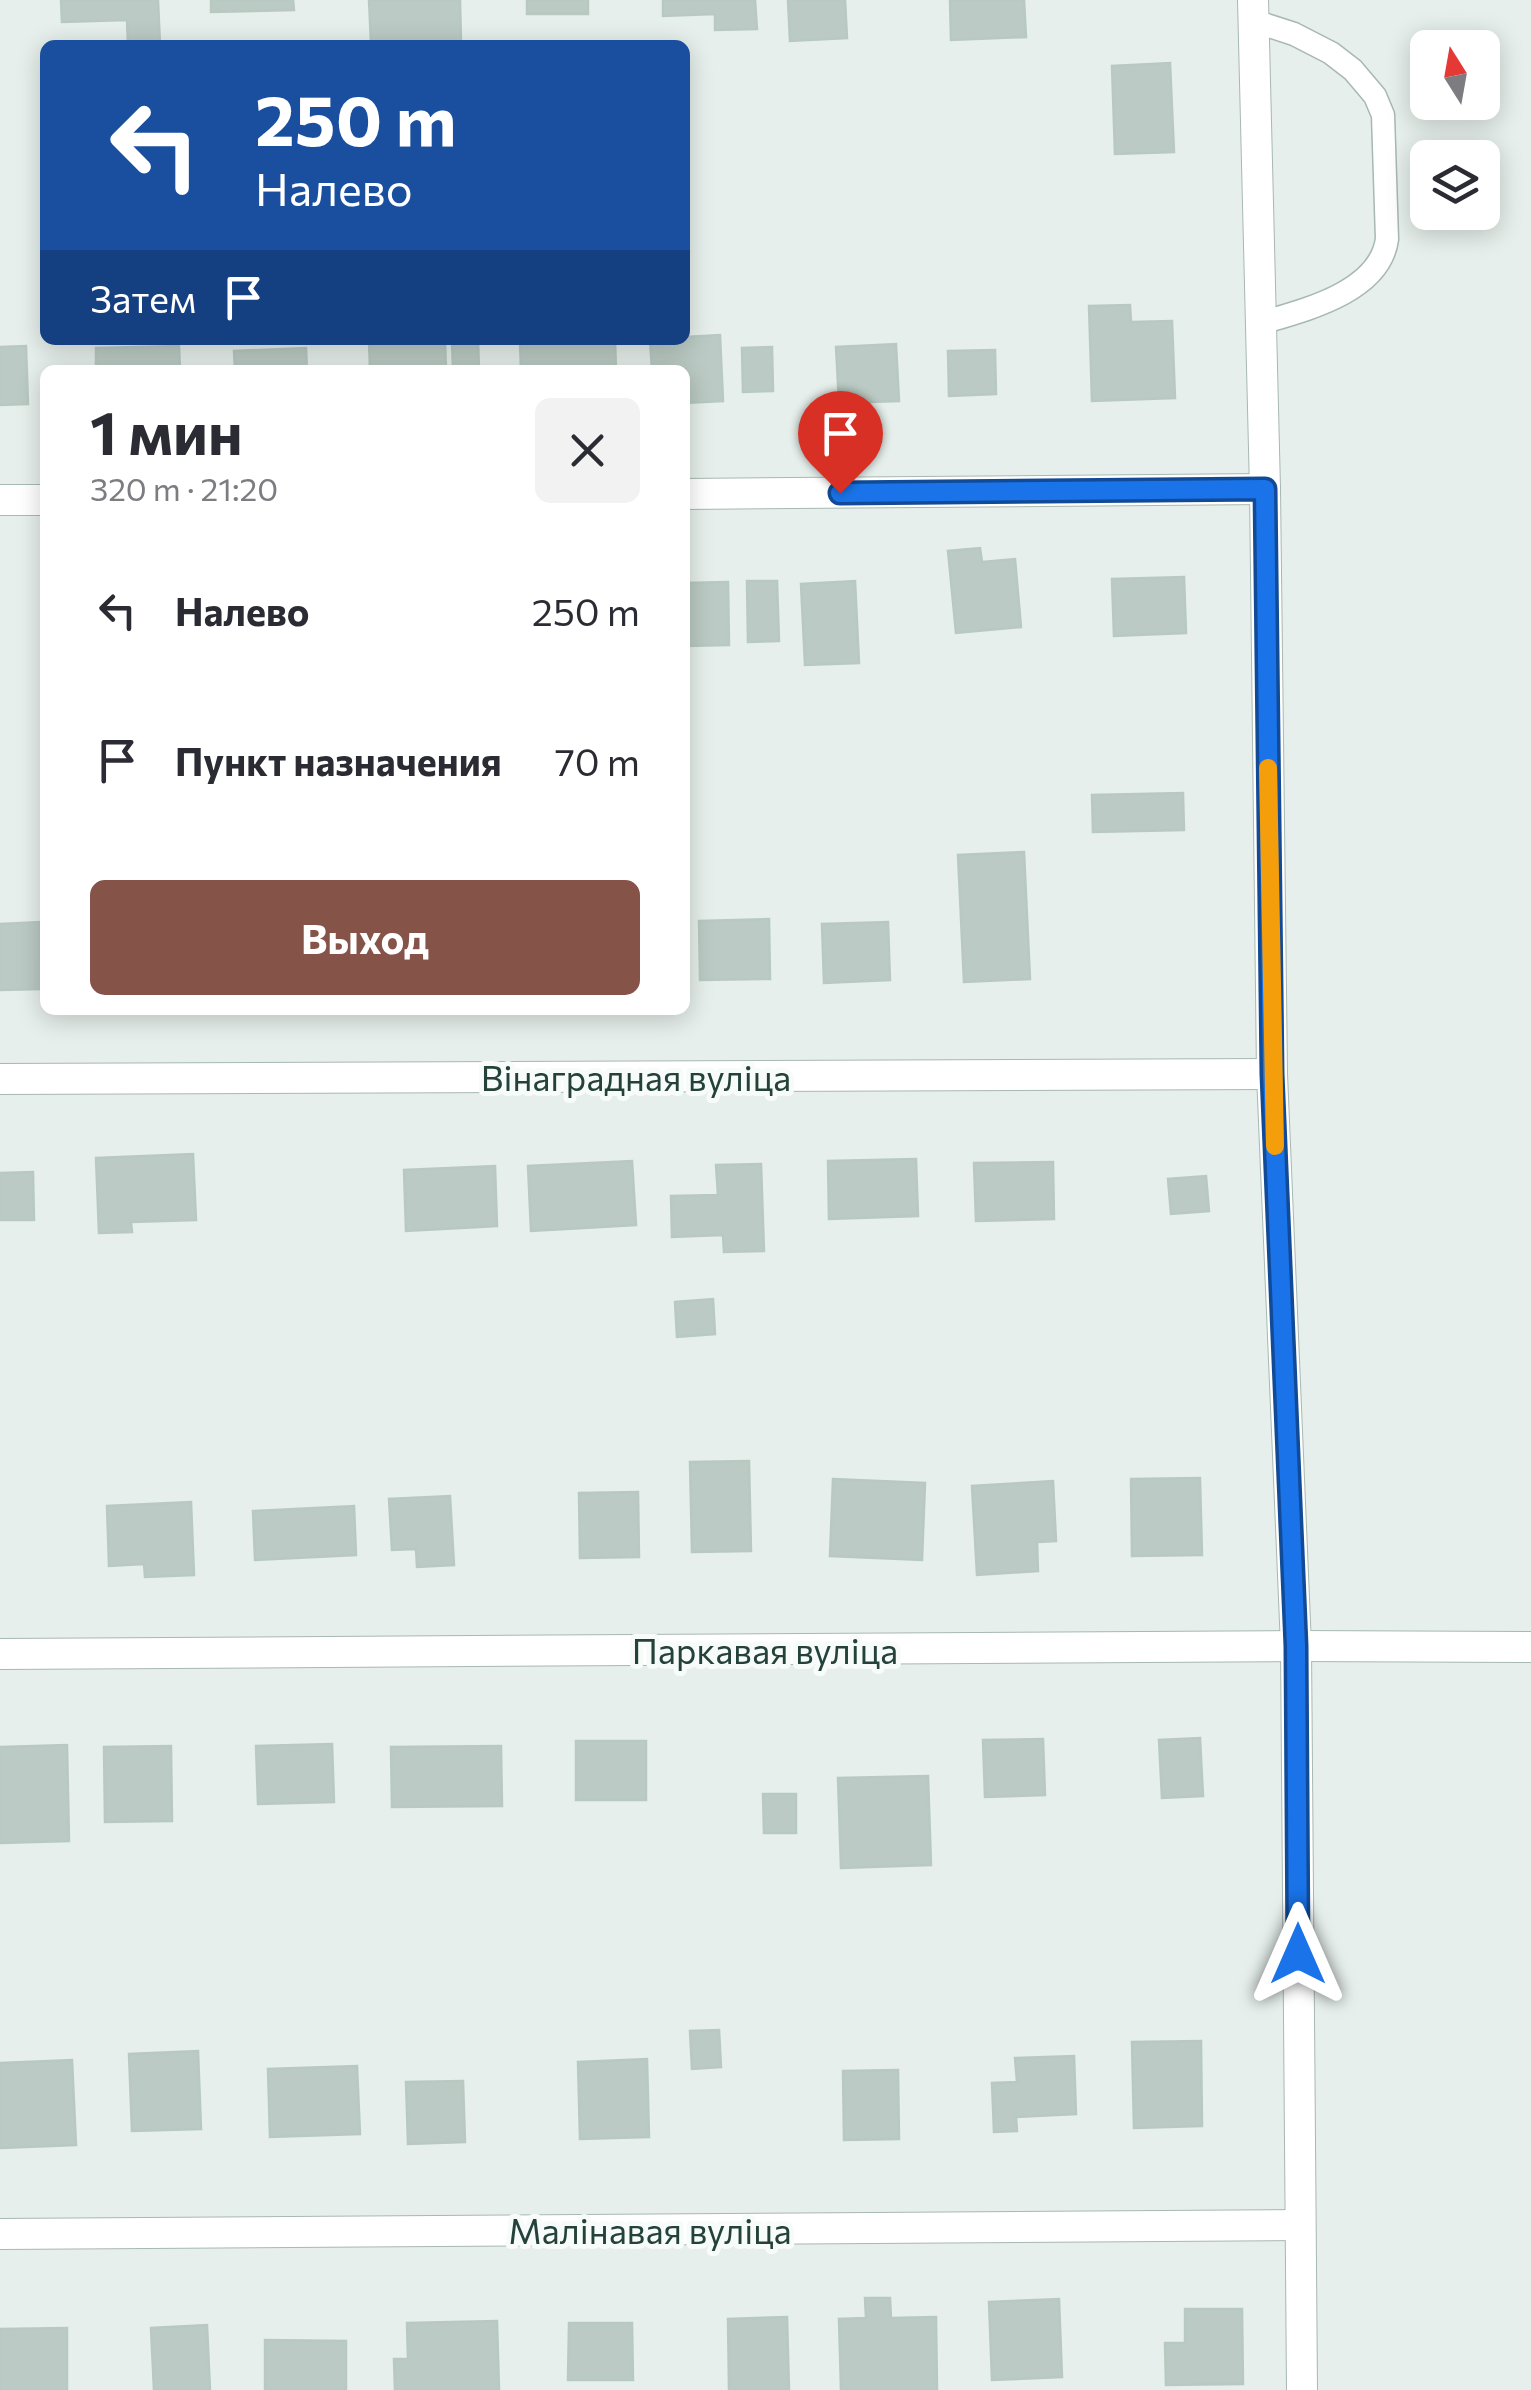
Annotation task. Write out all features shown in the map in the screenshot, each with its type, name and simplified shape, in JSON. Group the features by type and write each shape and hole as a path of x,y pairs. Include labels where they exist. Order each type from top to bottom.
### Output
{"street":[{"path":"1254,10 1272,1074 1296,1646 1302,2390"},
{"path":"690,494 1265,489"},
{"path":"0,500 40,500"},
{"name":"Вінаградная вуліца","path":"0,1080 1272,1074"},
{"name":"Паркавая вуліца","path":"0,1654 1531,1647"},
{"name":"Малінавая вуліца","path":"0,2234 1300,2225"}],"lane":[{"path":"1254,10 1331,53 1353,70 1374,96 1383,115 1386,239 1379,264 1356,285 1318,304 1261,323"}],"building":[{"path":"61,0 158,0 160,40 128,40 127,20 62,22"},
{"path":"211,0 293,0 294,10 211,12"},
{"path":"369,0 460,0 461,40 371,40"},
{"path":"527,0 588,0 588,14 527,14"},
{"path":"663,0 755,0 757,29 715,30 715,14 663,16"},
{"path":"788,0 845,0 847,38 790,41"},
{"path":"950,0 1024,0 1026,37 951,40"},
{"path":"1170,63 1174,152 1115,154 1112,66"},
{"path":"1130,305 1131,322 1172,321 1175,398 1092,401 1089,306"},
{"path":"720,335 723,401 690,403 690,365 652,365 650,345 690,345 690,337"},
{"path":"896,344 899,401 839,403 836,347"},
{"path":"369,345 445,345 446,365 370,365"},
{"path":"452,345 478,345 479,365 453,365"},
{"path":"520,345 615,345 616,365 521,365"},
{"path":"26,346 28,404 0,405 0,347"},
{"path":"179,346 180,365 96,365 96,348"},
{"path":"772,347 773,391 743,392 742,348"},
{"path":"306,348 307,365 235,365 234,351"},
{"path":"995,350 996,394 949,396 948,351"},
{"path":"980,548 982,562 1015,559 1021,627 956,633 948,551"},
{"path":"1184,577 1186,633 1114,636 1112,579"},
{"path":"747,581 777,581 779,641 748,642"},
{"path":"855,581 859,663 805,665 801,584"},
{"path":"728,582 729,645 690,646 690,583"},
{"path":"1183,793 1184,830 1093,832 1092,795"},
{"path":"1024,852 1030,979 964,982 958,855"},
{"path":"769,919 770,979 700,980 699,921"},
{"path":"40,922 40,989 0,990 0,924"},
{"path":"888,922 890,980 824,983 822,924"},
{"path":"193,1154 196,1220 131,1222 132,1232 99,1233 96,1158"},
{"path":"916,1159 918,1216 829,1219 828,1161"},
{"path":"632,1161 636,1225 531,1231 528,1166"},
{"path":"1053,1162 1054,1219 976,1221 974,1163"},
{"path":"761,1164 764,1251 724,1252 723,1235 672,1237 671,1196 718,1195 716,1165"},
{"path":"495,1166 497,1226 406,1231 404,1170"},
{"path":"33,1172 34,1220 0,1220 0,1173"},
{"path":"1206,1176 1209,1211 1171,1214 1168,1179"},
{"path":"713,1299 715,1334 677,1337 675,1302"},
{"path":"749,1461 751,1551 692,1552 690,1462"},
{"path":"1200,1478 1202,1555 1132,1556 1131,1479"},
{"path":"833,1479 925,1483 922,1560 830,1556"},
{"path":"1053,1481 1056,1541 1037,1542 1038,1571 977,1575 972,1486"},
{"path":"638,1492 639,1557 580,1558 579,1493"},
{"path":"450,1496 454,1565 417,1567 416,1549 392,1550 389,1499"},
{"path":"191,1502 194,1575 145,1577 144,1564 109,1566 107,1506"},
{"path":"354,1506 356,1555 255,1560 253,1511"},
{"path":"1200,1738 1203,1796 1162,1798 1159,1740"},
{"path":"1043,1739 1045,1795 985,1797 983,1740"},
{"path":"576,1741 646,1741 646,1800 576,1800"},
{"path":"332,1744 334,1802 258,1804 256,1746"},
{"path":"67,1745 69,1841 0,1843 0,1747"},
{"path":"171,1746 172,1821 105,1822 104,1747"},
{"path":"501,1746 502,1806 392,1807 391,1747"},
{"path":"928,1776 931,1865 841,1868 838,1778"},
{"path":"763,1794 796,1794 796,1833 764,1833"},
{"path":"719,2030 721,2067 692,2069 690,2031"},
{"path":"1201,2041 1202,2126 1134,2128 1132,2042"},
{"path":"198,2051 201,2129 132,2131 129,2054"},
{"path":"1074,2056 1076,2114 1016,2117 1017,2131 994,2132 992,2083 1017,2082 1015,2058"},
{"path":"647,2059 649,2137 580,2139 578,2062"},
{"path":"72,2060 76,2145 0,2148 0,2063"},
{"path":"357,2066 360,2134 270,2137 268,2069"},
{"path":"898,2070 899,2139 844,2140 843,2071"},
{"path":"463,2081 465,2142 408,2144 406,2082"},
{"path":"865,2298 890,2298 891,2318 936,2317 937,2390 841,2390 839,2319 866,2318"},
{"path":"1059,2299 1062,2377 992,2380 989,2302"},
{"path":"1185,2309 1242,2309 1243,2384 1166,2385 1165,2343 1185,2343"},
{"path":"787,2317 789,2390 729,2390 728,2319"},
{"path":"497,2321 499,2390 395,2390 394,2359 408,2359 407,2323"},
{"path":"569,2323 632,2323 633,2380 568,2380"},
{"path":"207,2325 210,2390 154,2390 151,2328"},
{"path":"67,2328 67,2390 0,2390 0,2329"},
{"path":"265,2340 346,2341 346,2390 265,2390"}],"slow traffic":[{"path":"1268,768 1275,1146"}],"route":[{"path":"840,493 1265,489 1272,1074 1296,1646 1298,1954"}]}
